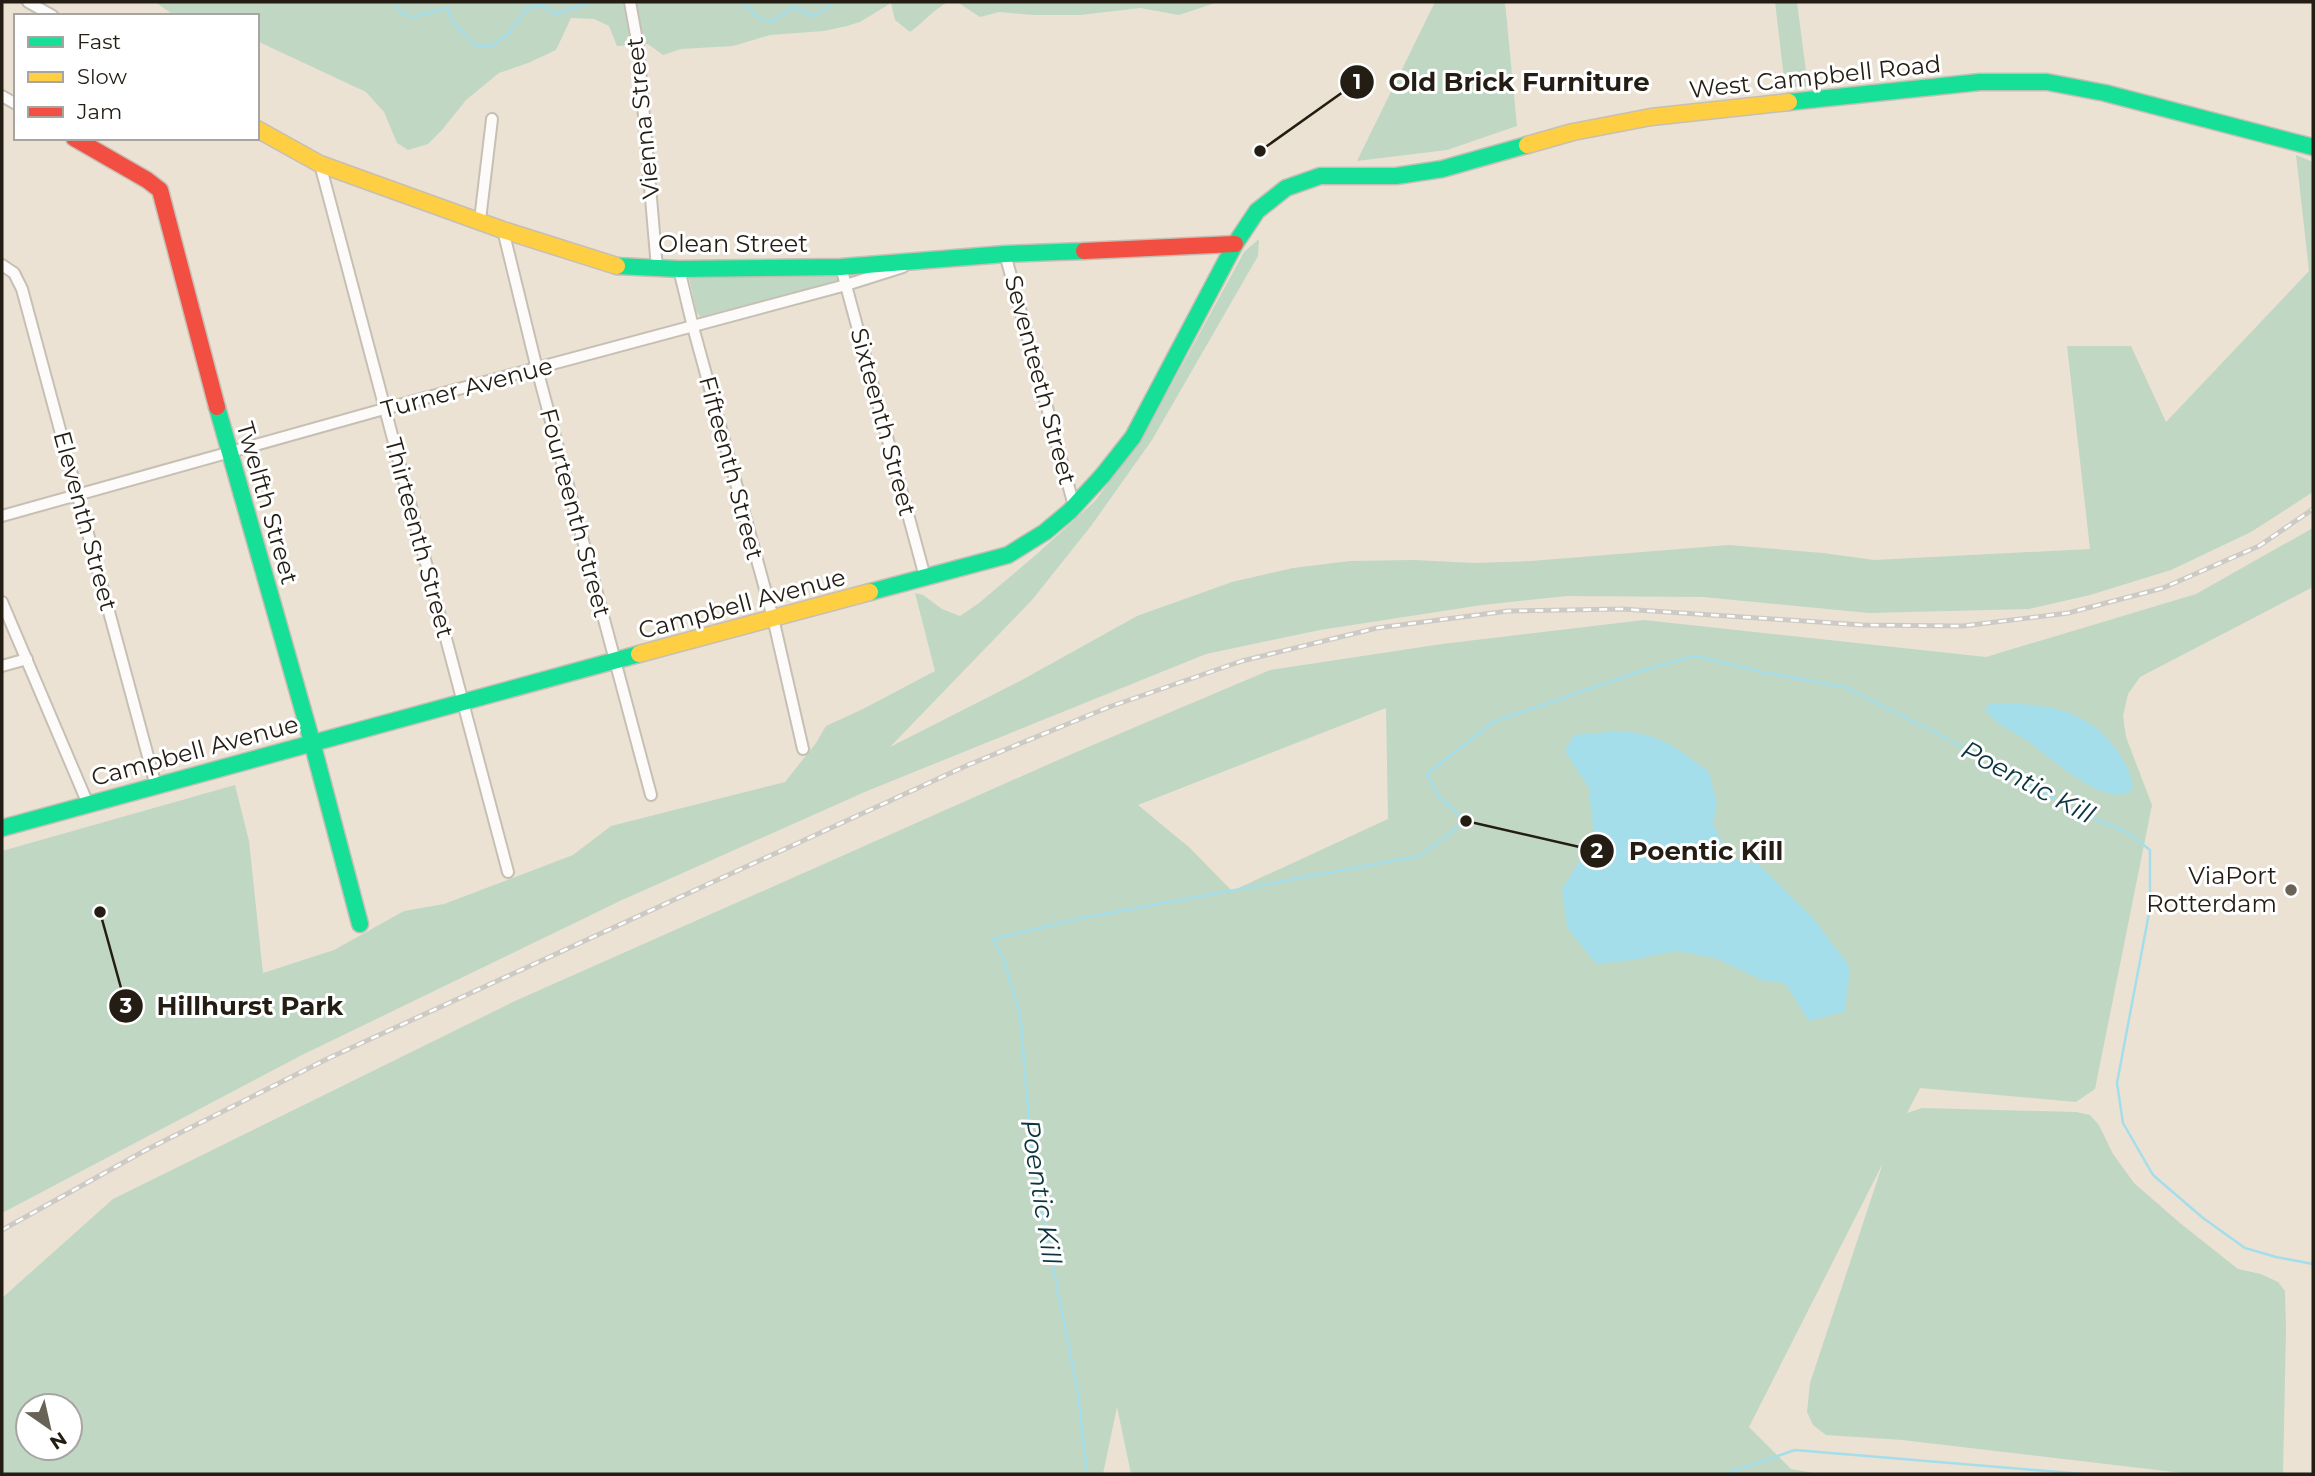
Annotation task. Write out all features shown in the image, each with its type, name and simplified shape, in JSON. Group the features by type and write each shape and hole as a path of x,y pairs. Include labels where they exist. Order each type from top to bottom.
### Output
{"street":[{"path":"28,2 49,14"},
{"name":"Vienna Street","path":"631,6 638,46 657,268"},
{"name":"West Campbell Road","path":"1320,176 1396,176 1442,169 1573,132 1651,117 1980,82 2047,82 2105,93 2313,147"},
{"path":"480,220 492,119"},
{"name":"Olean Street","path":"259,130 320,164 503,230 620,267 841,267 932,258 1235,244"},
{"name":"Twelfth Street","path":"77,140 160,190 229,454 312,742 360,924"},
{"name":"Thirteenth Street","path":"320,164 508,872"},
{"name":"Campbell Avenue","path":"2,828 1008,555 1046,531 1074,506 1114,463 1133,437 1235,244 1257,211 1277,194 1297,183 1320,176"},
{"name":"Fourteenth Street","path":"503,230 650,795"},
{"name":"Seventeeth Street","path":"1005,254 1074,506"},
{"name":"Turner Avenue","path":"2,516 384,409 846,285 932,258"},
{"name":"Eleventh Street","path":"2,265 14,273 22,289 156,786"},
{"name":"Sixteenth Street","path":"841,267 925,577"},
{"name":"Fifteenth Street","path":"679,269 773,618 803,750"},
{"path":"2,602 88,804"},
{"path":"2,666 27,659"}],"green space":[{"path":"155,2 948,2 910,32 895,20 891,3 860,22 847,26 824,31 770,35 733,46 681,49 663,55 648,44 617,46 609,26 594,19 571,18 556,50 499,73 466,100 428,144 408,150 397,143 384,112 366,92 259,42 259,14 172,14"},
{"path":"957,2 1218,2 1179,15 1140,8 1080,15 999,12 980,17"},
{"path":"1435,2 1505,2 1517,126 1447,150 1357,161"},
{"path":"1775,2 1797,2 1808,87 1785,87"},
{"path":"2296,155 2313,162 2313,492 2251,532 2171,570 2090,595 2029,609 1869,613 1703,597 1567,596 1482,605 1320,630 1206,654 867,791 622,900 300,1056 2,1213 2,851 235,785 249,841 263,973 334,950 404,911 444,904 573,855 611,826 785,782 826,726 935,671 915,593 960,616 1038,553 1095,501 1143,437 1244,252 1259,239 1258,256 1152,440 1091,526 1032,600 890,747 1020,681 1137,616 1232,582 1293,568 1350,561 1531,561 1729,545 1874,560 2090,549 2067,346 2131,346 2166,422 2309,271"},
{"path":"831,269 836,272 838,281 700,317 689,277"},
{"path":"2313,528 2313,587 2140,677 2128,694 2123,716 2126,737 2152,805 2095,1089 2076,1102 1920,1088 1907,1113 1922,1108 2076,1112 2090,1115 2099,1125 2113,1154 2134,1183 2238,1269 2261,1274 2278,1282 2285,1291 2286,1329 2283,1474 2191,1474 1902,1440 1826,1435 1813,1425 1807,1412 1810,1383 1883,1163 1749,1427 1791,1469 1819,1474 1131,1474 1117,1407 1103,1474 2,1474 2,1298 113,1199 515,1001 1074,753 1270,670 1442,644 1644,620 1986,657 2196,594","holes":["1386,708 1388,819 1232,891 1190,848 1138,805"]}],"water":[{"path":"1989,704 2043,706 2075,715 2089,723 2116,749 2127,767 2133,788 2123,794 2110,794 2096,789 1995,720 1985,710"},
{"path":"1620,731 1658,739 1709,772 1717,804 1713,824 1730,858 1758,864 1813,918 1850,967 1845,1011 1809,1021 1785,983 1764,981 1715,958 1674,951 1633,960 1596,964 1567,927 1562,889 1594,838 1589,788 1565,751 1574,735"}],"waterway":[{"path":"393,2 401,12 412,17 448,8 451,20 475,45 491,46 508,34 527,8 542,5 556,14 587,3 601,2"},
{"path":"743,2 758,18 771,22 794,7 813,16 833,2"},
{"name":"Poentic Kill","path":"1087,1474 1078,1393 1033,1166 1020,1014 1003,958 993,939 1082,918 1420,856 1466,821 1439,797 1427,774 1493,722 1644,670 1695,656 1762,672 1845,687 1987,759 2070,808 2128,833 2150,850 2150,908 2117,1083 2123,1123 2153,1175 2203,1218 2245,1248 2313,1264"},
{"path":"1725,1474 1795,1450 2083,1474"}],"railway":[{"path":"2,1230 144,1151 329,1058 968,765 1109,707 1242,661 1377,628 1508,611 1622,609 1863,625 1963,626 2068,613 2163,588 2259,546 2313,509"}],"traffic: fast":[{"path":"1789,102 1980,82 2047,82 2105,93 2313,147"},
{"path":"870,592 1008,555 1045,532 1070,511 1133,437 1235,244 1257,211 1286,188 1320,176 1396,176 1442,169 1527,145"},
{"path":"617,266 679,269 841,267 1005,254 1084,251"},
{"path":"217,407 312,742 360,924"},
{"path":"2,828 639,654"}],"traffic: slow":[{"path":"1527,145 1573,132 1651,117 1789,102"},
{"path":"259,130 320,164 503,230 617,266"},
{"path":"639,654 870,592"}],"traffic: jam":[{"path":"77,140 160,190 217,407"},
{"path":"1084,251 1235,244"}],"place":[{"name":"Old Brick Furniture","path":"1260,151"},
{"name":"Poentic Kill","path":"1466,821"},
{"name":"ViaPort Rotterdam","path":"2291,890"},
{"name":"Hillhurst Park","path":"100,912"}]}
